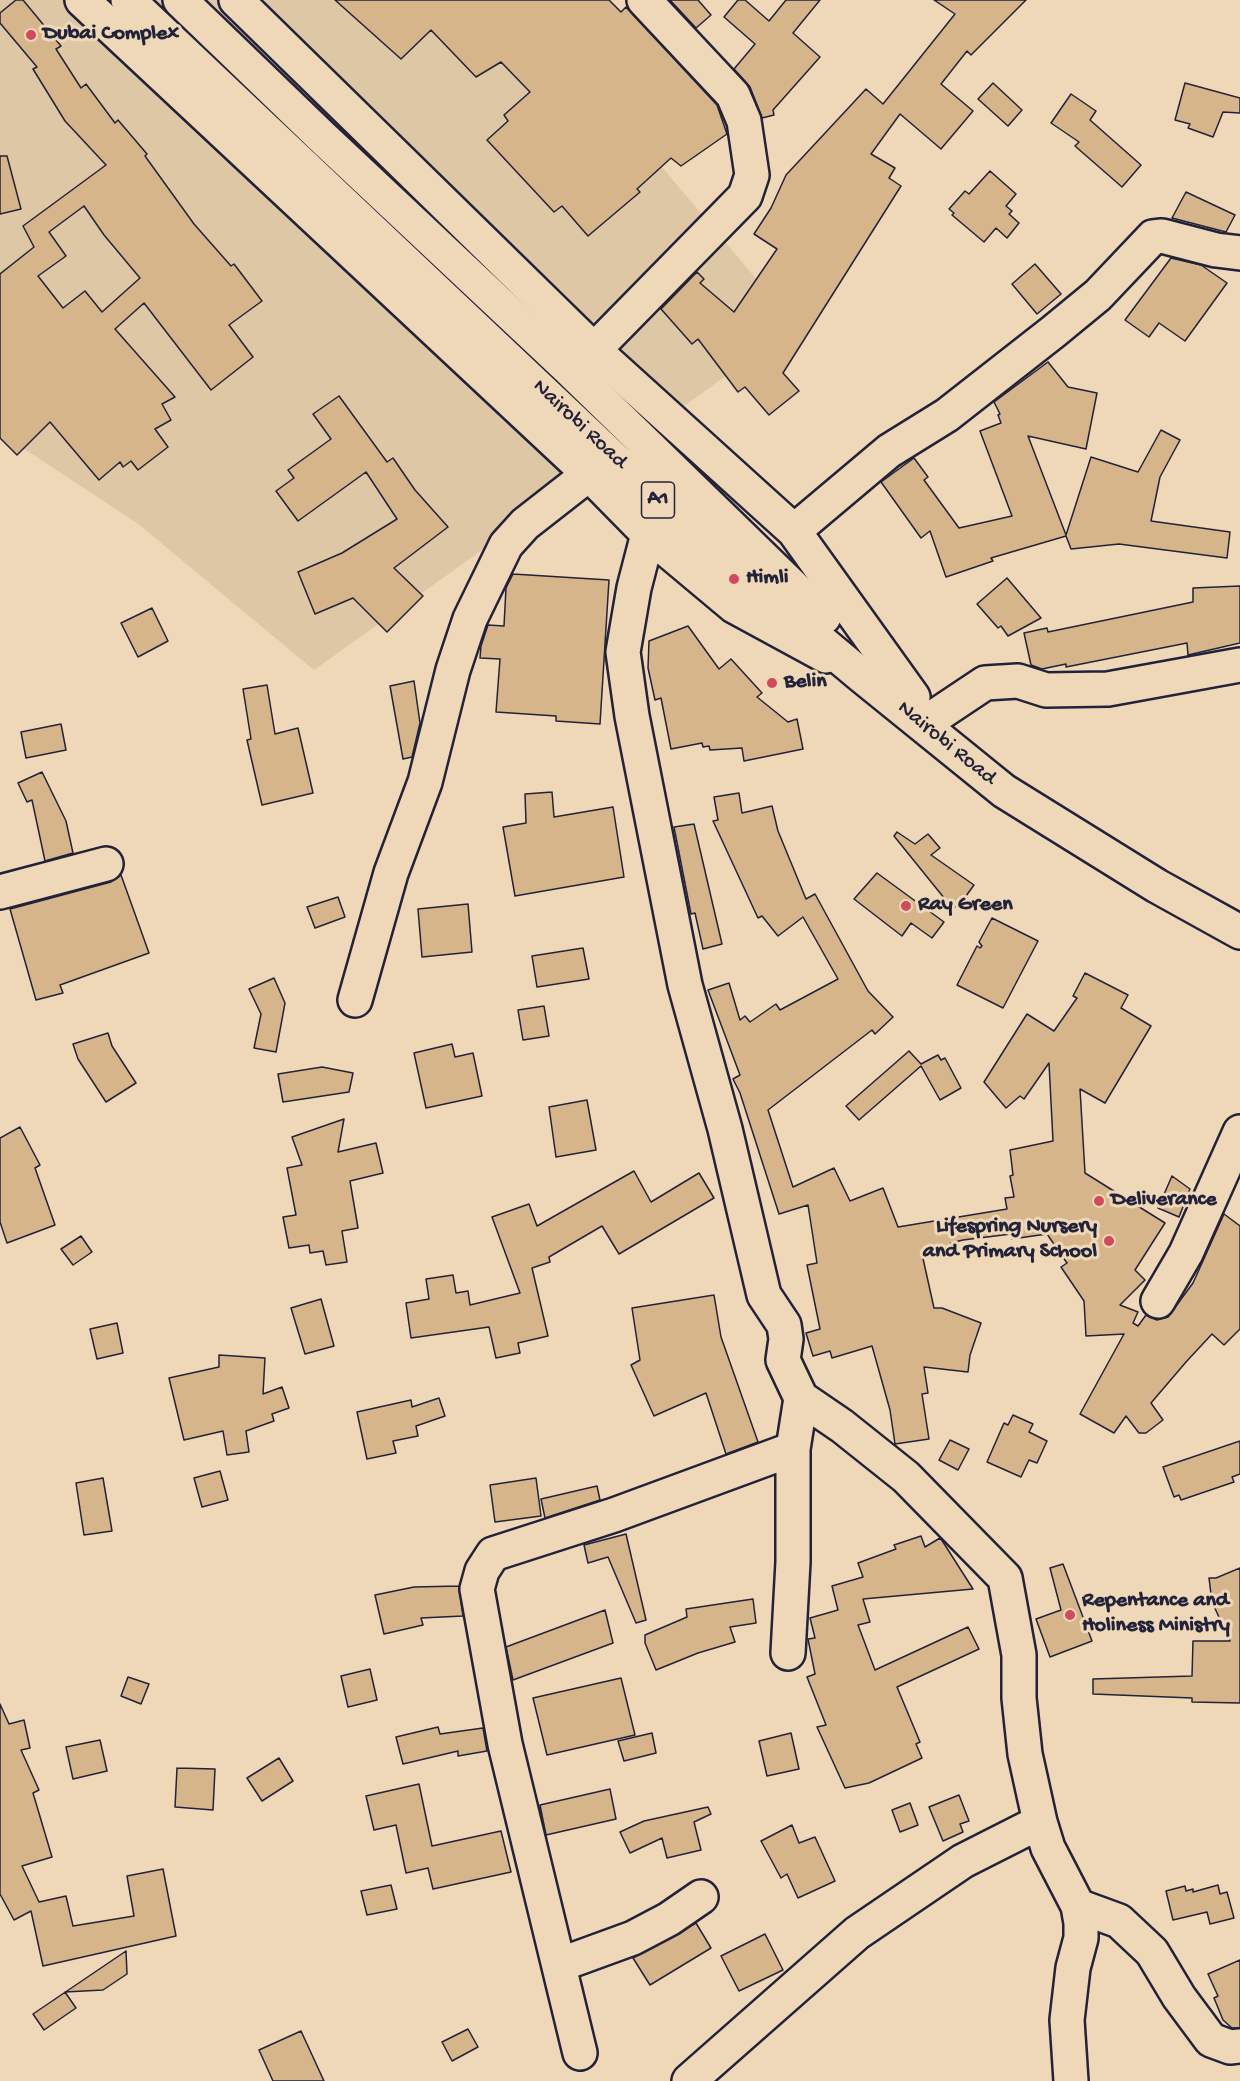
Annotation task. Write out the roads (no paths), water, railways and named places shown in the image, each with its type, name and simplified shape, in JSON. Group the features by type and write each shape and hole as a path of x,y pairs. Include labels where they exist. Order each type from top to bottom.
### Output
{"main road":[{"path":"82,0 589,474 648,534 734,606 862,676"},
{"name":"Nairobi Road","path":"128,0 704,543 862,676 1004,791 1157,886 1240,932"},
{"name":"Nairobi Road","path":"180,0 569,369 814,608 923,707 1055,807 1180,884 1240,914"},
{"path":"236,0 594,350 794,531 923,707 985,683 1018,681 1046,690 1107,689 1240,665"},
{"path":"594,350 745,195 752,175 744,122 733,95 644,0"},
{"path":"794,531 889,451 947,414 1053,332 1098,295 1153,237 1162,236 1216,250 1240,253"},
{"path":"355,1000 391,873 425,782 453,670 479,600 506,545 534,517 589,474"},
{"path":"648,534 634,588 623,651 632,716 685,984 725,1129 764,1295 784,1325 786,1339 783,1360 801,1398 842,1425 906,1477 1005,1578 1019,1655 1019,1698 1025,1754 1040,1822 1048,1848 1078,1906 1081,1938 1073,1968 1066,2020 1071,2081"},
{"path":"0,892 106,864"},
{"path":"1158,1301 1186,1253 1240,1132"},
{"path":"788,1653 793,1562 793,1449 801,1398"},
{"path":"580,2053 505,1744 477,1589 482,1571 493,1554 625,1511 793,1449"},
{"path":"689,2081 857,1933 963,1861 1040,1822"},
{"path":"559,1965 633,1938 669,1919 701,1897"},
{"path":"1078,1906 1119,1920 1152,1953 1179,1997 1211,2040 1230,2047 1240,2046"}],"place":[{"name":"Dubai Complex","path":"31,35"},
{"name":"Himli","path":"734,579"},
{"name":"Belin","path":"772,683"},
{"name":"Ray Green","path":"906,906"},
{"name":"Deliverance","path":"1099,1201"},
{"name":"Lifespring Nursery and Primary School","path":"1109,1241"},
{"name":"Repentance and Holiness Ministry","path":"1070,1615"}]}
